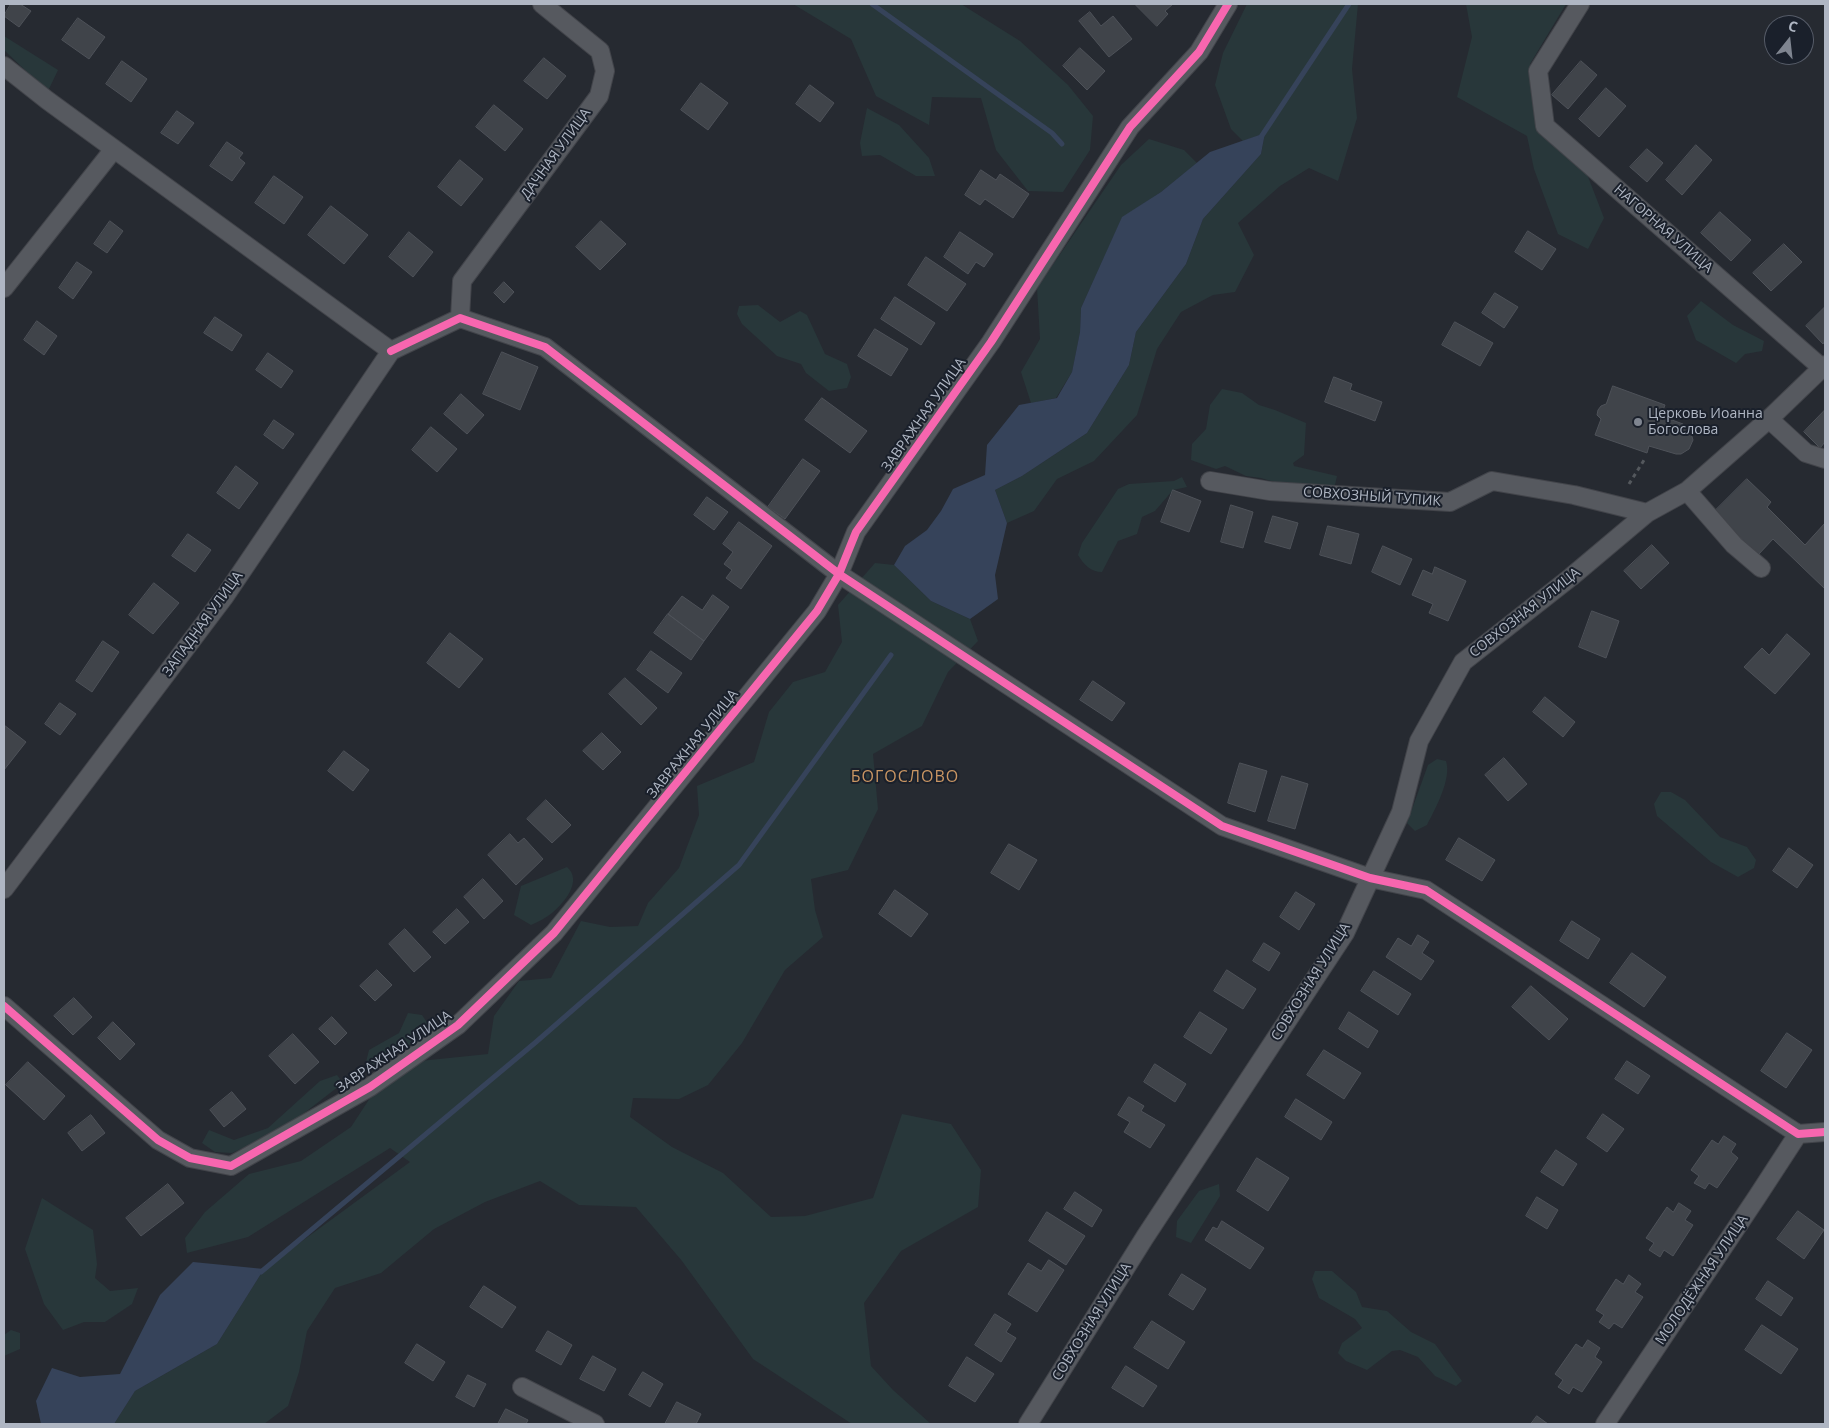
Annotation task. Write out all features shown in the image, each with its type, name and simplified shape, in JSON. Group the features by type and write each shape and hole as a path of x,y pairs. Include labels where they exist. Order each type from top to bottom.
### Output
{"street":[{"name":"ДАЧНАЯ УЛИЦА","path":"460,318 462,281 599,96 605,71 600,51 542,4"},
{"name":"ЗАВРАЖНАЯ УЛИЦА","path":"4,1006 158,1140 190,1158 231,1166 370,1087 458,1025 554,933 817,612 838,574 856,532 991,342 1130,127 1199,52 1228,4"},
{"name":"НАГОРНАЯ УЛИЦА","path":"1580,4 1538,71 1545,126 1824,366"},
{"path":"4,66 47,100 391,351 460,318 545,347 838,574 1222,826 1370,878 1426,890 1798,1134 1825,1132"},
{"path":"4,288 114,149"},
{"name":"ЗАПАДНАЯ УЛИЦА","path":"4,889 225,596 391,351"},
{"name":"СОВХОЗНАЯ УЛИЦА","path":"1028,1424 1145,1238 1344,933 1401,812 1418,741 1463,662 1571,577 1647,513 1687,491 1769,419 1824,366"},
{"path":"1769,419 1806,453 1825,459"},
{"name":"СОВХОЗНЫЙ ТУПИК","path":"1210,481 1270,491 1450,502 1492,481 1574,495 1647,513"},
{"path":"1687,491 1734,545 1761,568"},
{"name":"МОЛОДЁЖНАЯ УЛИЦА","path":"1605,1424 1798,1134"},
{"path":"522,1388 595,1424"}],"path":[{"path":"1629,484 1646,457"}],"shaded area":[{"path":"793,4 961,4 1020,41 1068,85 1093,116 1090,150 1063,192 1028,191 996,150 981,98 932,97 929,125 876,96 851,39"},
{"path":"1247,4 1358,4 1352,69 1357,118 1338,181 1309,168 1280,186 1238,223 1254,255 1235,292 1213,295 1181,312 1157,349 1137,415 1094,461 1057,479 1034,511 1007,523 995,490 1022,476 1087,433 1129,365 1136,332 1186,264 1203,219 1261,154 1265,133 1243,141 1231,129 1215,85 1223,53"},
{"path":"1466,4 1566,4 1530,64 1544,137 1587,174 1604,218 1588,249 1558,234 1534,169 1527,136 1457,97 1472,37"},
{"path":"4,36 58,70 48,91 31,81 25,70 4,50"},
{"path":"867,108 899,125 929,158 935,176 916,176 880,155 862,156 860,143"},
{"path":"1149,139 1184,150 1197,163 1161,192 1122,218 1081,308 1080,332 1072,372 1056,398 1031,403 1021,372 1040,339 1037,288 1121,165"},
{"path":"1701,301 1733,325 1764,341 1762,351 1745,354 1736,363 1696,340 1687,316"},
{"path":"758,305 780,322 800,311 807,315 825,354 847,364 851,377 847,388 829,391 806,373 801,364 777,356 742,324 737,314 739,306"},
{"path":"1222,389 1242,393 1259,405 1306,423 1304,455 1293,463 1294,466 1337,476 1334,489 1297,489 1261,478 1246,476 1225,466 1216,469 1191,460 1192,444 1206,429 1210,405"},
{"path":"1182,477 1187,487 1173,490 1155,511 1142,517 1137,534 1118,541 1102,572 1091,569 1083,562 1078,555 1082,543 1118,489 1129,484 1174,481"},
{"path":"875,563 894,565 931,601 970,619 978,641 948,672 922,726 873,754 878,809 848,870 811,879 815,910 823,937 785,970 742,1043 708,1085 679,1099 633,1098 630,1117 672,1147 723,1173 771,1217 805,1216 873,1198 902,1114 951,1124 981,1170 978,1207 901,1251 864,1303 871,1366 893,1390 931,1424 852,1424 753,1359 682,1261 636,1207 579,1205 540,1181 485,1202 434,1229 381,1273 335,1288 307,1331 299,1372 288,1406 264,1424 114,1424 135,1391 217,1344 264,1269 410,1162 390,1148 248,1237 187,1253 185,1238 205,1212 249,1174 301,1161 351,1127 372,1095 420,1061 488,1054 494,1016 519,981 551,978 581,921 610,927 638,926 648,903 679,868 699,815 697,786 754,762 769,712 793,682 825,672 842,642 838,605"},
{"path":"1437,759 1446,761 1447,776 1445,785 1427,825 1415,831 1407,823 1428,765"},
{"path":"1661,792 1671,792 1685,800 1720,837 1747,847 1756,860 1754,868 1738,877 1711,862 1657,816 1654,804"},
{"path":"567,867 573,879 572,885 566,898 557,909 547,917 531,925 514,915 521,886"},
{"path":"408,1013 422,1015 433,1031 416,1043 394,1049 380,1069 366,1062 369,1050 399,1033"},
{"path":"337,1075 343,1083 281,1131 232,1153 215,1152 202,1143 209,1130 234,1140 268,1128 320,1081"},
{"path":"1219,1184 1220,1196 1191,1243 1176,1237 1177,1221 1199,1191"},
{"path":"42,1198 93,1230 97,1264 95,1278 110,1291 138,1288 132,1304 105,1322 84,1322 63,1330 44,1304 25,1249"},
{"path":"1315,1271 1332,1271 1356,1292 1362,1307 1387,1311 1411,1332 1435,1344 1462,1381 1456,1386 1435,1376 1418,1357 1400,1350 1392,1351 1367,1370 1346,1361 1338,1353 1342,1343 1362,1328 1355,1319 1319,1298 1312,1279"},
{"path":"11,1330 20,1333 20,1349 4,1356 4,1335"}],"water":[{"path":"1265,133 1261,154 1203,219 1186,264 1136,332 1129,365 1087,433 1022,476 995,490 1007,523 995,575 998,599 970,619 931,601 894,565 905,546 927,530 941,511 953,489 985,475 987,445 1019,405 1057,398 1072,372 1080,332 1081,308 1122,217 1161,192 1210,152"},
{"path":"193,1262 264,1269 217,1344 135,1391 114,1424 41,1424 36,1401 52,1368 80,1377 120,1374 160,1295"}],"building":[{"path":"11,4 20,4 31,11 19,27 4,16"},
{"path":"1135,4 1173,4 1165,11 1168,14 1157,26"},
{"path":"1090,12 1101,26 1113,16 1132,39 1109,57 1079,21"},
{"path":"78,18 105,37 89,59 62,40"},
{"path":"1080,48 1105,71 1087,90 1063,66"},
{"path":"544,58 566,76 547,99 524,81"},
{"path":"122,61 147,79 131,102 106,84"},
{"path":"1581,61 1597,75 1568,109 1552,95"},
{"path":"701,83 728,103 708,130 681,110"},
{"path":"810,85 834,103 820,122 796,104"},
{"path":"1606,88 1626,106 1599,137 1579,119"},
{"path":"494,105 523,129 505,151 476,127"},
{"path":"177,111 194,123 178,144 161,133"},
{"path":"227,142 243,153 239,158 245,163 232,181 210,166"},
{"path":"1696,145 1712,160 1682,195 1666,180"},
{"path":"1647,149 1663,163 1647,182 1630,167"},
{"path":"460,160 483,179 461,206 438,187"},
{"path":"981,170 996,180 1000,174 1029,194 1013,218 985,199 980,205 965,195"},
{"path":"274,176 303,197 284,224 255,203"},
{"path":"331,206 368,235 344,264 308,235"},
{"path":"1720,212 1751,240 1731,261 1701,233"},
{"path":"110,221 123,231 107,253 94,244"},
{"path":"601,221 626,244 600,270 576,247"},
{"path":"1528,231 1556,249 1542,270 1515,252"},
{"path":"409,232 433,252 413,277 389,257"},
{"path":"960,232 993,254 984,267 976,262 968,274 944,257"},
{"path":"1784,244 1802,262 1771,291 1753,273"},
{"path":"926,257 966,284 947,311 908,285"},
{"path":"77,262 92,272 73,299 59,288"},
{"path":"504,282 514,292 504,303 494,293"},
{"path":"1495,293 1518,307 1504,328 1482,313"},
{"path":"895,297 935,323 921,345 881,319"},
{"path":"1825,307 1825,341 1823,344 1806,326"},
{"path":"215,317 242,335 232,351 204,333"},
{"path":"37,321 57,336 44,355 24,340"},
{"path":"1455,322 1493,343 1480,366 1442,345"},
{"path":"875,329 908,349 891,376 858,356"},
{"path":"502,352 538,367 520,410 483,394"},
{"path":"268,353 293,371 281,388 256,370"},
{"path":"1334,377 1352,384 1350,390 1382,402 1375,421 1325,402"},
{"name":"Церковь Иоанна Богослова","path":"1613,386 1665,405 1661,416 1683,424 1690,430 1693,440 1689,449 1681,454 1676,454 1649,446 1647,453 1595,435 1601,419 1597,415 1598,410 1606,404"},
{"path":"461,394 484,415 467,434 444,414"},
{"path":"822,398 867,431 850,453 805,420"},
{"path":"1825,410 1825,442 1820,448 1804,432"},
{"path":"274,420 294,434 283,449 264,435"},
{"path":"431,427 457,449 437,472 412,450"},
{"path":"803,459 820,471 785,519 768,507"},
{"path":"236,466 258,483 239,509 217,493"},
{"path":"1747,479 1771,502 1767,507 1805,545 1825,523 1825,589 1773,539 1758,555 1714,512"},
{"path":"1173,490 1201,501 1189,532 1161,522"},
{"path":"707,497 728,512 714,530 694,515"},
{"path":"1231,505 1253,512 1243,548 1221,542"},
{"path":"1273,516 1298,523 1290,549 1265,542"},
{"path":"739,522 772,546 741,589 726,578 732,570 724,564 733,552 723,544"},
{"path":"1328,526 1359,534 1351,564 1320,555"},
{"path":"188,534 211,550 195,572 172,556"},
{"path":"1652,545 1669,563 1641,589 1624,571"},
{"path":"1383,546 1412,559 1400,585 1372,572"},
{"path":"1435,567 1466,581 1448,621 1429,613 1433,604 1412,595 1423,570 1432,574"},
{"path":"154,583 179,603 153,634 129,615"},
{"path":"713,595 729,607 704,641 668,614 682,596 702,610"},
{"path":"1592,611 1619,621 1606,658 1579,647"},
{"path":"668,614 704,641 691,660 654,633"},
{"path":"450,633 483,659 459,688 427,663"},
{"path":"1787,634 1810,654 1775,694 1744,667 1762,648 1769,655"},
{"path":"103,641 119,652 92,692 76,681"},
{"path":"651,651 682,673 668,693 637,670"},
{"path":"625,678 657,708 641,725 609,694"},
{"path":"1093,681 1125,703 1112,721 1080,700"},
{"path":"1545,697 1575,722 1563,737 1533,712"},
{"path":"60,703 76,714 60,735 45,724"},
{"path":"4,725 26,742 4,770"},
{"path":"602,733 621,752 603,770 583,751"},
{"path":"344,751 369,770 353,791 328,771"},
{"path":"1504,758 1527,784 1508,801 1485,775"},
{"path":"1240,763 1267,771 1255,812 1228,803"},
{"path":"1282,776 1308,784 1295,829 1268,821"},
{"path":"546,800 571,825 552,843 527,819"},
{"path":"510,834 518,843 524,838 543,859 516,885 488,855"},
{"path":"1459,838 1495,860 1482,881 1446,860"},
{"path":"1009,844 1037,860 1019,890 991,873"},
{"path":"1789,848 1813,865 1797,888 1773,871"},
{"path":"483,879 503,901 484,919 464,897"},
{"path":"895,890 928,914 911,937 879,914"},
{"path":"1296,892 1315,904 1299,930 1280,917"},
{"path":"457,909 469,922 445,944 433,932"},
{"path":"1572,921 1600,939 1588,959 1560,941"},
{"path":"405,929 431,957 414,972 389,944"},
{"path":"1418,935 1429,942 1422,953 1434,961 1421,980 1386,957 1398,938 1411,946"},
{"path":"1264,943 1280,953 1269,971 1253,961"},
{"path":"1632,953 1666,977 1644,1007 1610,983"},
{"path":"377,970 392,985 375,1001 360,986"},
{"path":"1227,970 1256,989 1243,1009 1214,991"},
{"path":"1374,971 1411,994 1398,1015 1361,991"},
{"path":"1531,986 1568,1019 1549,1040 1512,1007"},
{"path":"74,998 92,1017 73,1035 54,1016"},
{"path":"1200,1012 1227,1029 1211,1054 1184,1037"},
{"path":"1349,1012 1378,1031 1368,1048 1339,1029"},
{"path":"332,1017 347,1033 335,1045 319,1029"},
{"path":"113,1022 135,1044 120,1060 98,1038"},
{"path":"1787,1033 1812,1050 1786,1088 1761,1071"},
{"path":"293,1034 319,1062 295,1084 269,1056"},
{"path":"1324,1050 1361,1073 1344,1099 1307,1075"},
{"path":"1627,1061 1650,1076 1638,1094 1615,1079"},
{"path":"28,1062 65,1096 44,1120 6,1085"},
{"path":"1155,1064 1186,1084 1175,1102 1144,1082"},
{"path":"232,1092 246,1109 224,1127 210,1110"},
{"path":"1129,1097 1144,1106 1141,1111 1165,1125 1150,1148 1124,1132 1130,1122 1118,1115"},
{"path":"1296,1099 1332,1122 1321,1140 1285,1117"},
{"path":"1603,1114 1624,1129 1607,1152 1587,1138"},
{"path":"91,1115 105,1133 82,1151 68,1133"},
{"path":"1724,1136 1736,1144 1731,1152 1738,1158 1717,1188 1709,1183 1705,1189 1694,1183 1699,1176 1691,1170 1712,1140 1718,1144"},
{"path":"1556,1150 1577,1164 1563,1186 1541,1172"},
{"path":"1257,1158 1289,1178 1268,1211 1237,1191"},
{"path":"168,1184 184,1203 141,1236 126,1218"},
{"path":"1075,1192 1102,1210 1092,1227 1064,1209"},
{"path":"1537,1197 1558,1210 1547,1229 1526,1216"},
{"path":"1679,1203 1691,1211 1685,1220 1693,1225 1673,1256 1664,1250 1660,1257 1649,1250 1654,1243 1646,1238 1667,1207 1673,1212"},
{"path":"1798,1211 1824,1230 1804,1259 1777,1239"},
{"path":"1047,1212 1085,1236 1066,1265 1029,1241"},
{"path":"1222,1221 1264,1248 1250,1269 1205,1240 1213,1227 1217,1229"},
{"path":"1049,1260 1064,1270 1037,1312 1008,1294 1028,1263 1041,1271"},
{"path":"1182,1274 1206,1289 1193,1310 1169,1295"},
{"path":"1629,1275 1641,1284 1635,1292 1643,1297 1622,1328 1614,1323 1609,1329 1599,1322 1604,1315 1596,1310 1616,1279 1623,1284"},
{"path":"1768,1281 1793,1298 1781,1316 1756,1299"},
{"path":"484,1286 516,1307 502,1328 470,1307"},
{"path":"995,1314 1011,1324 1006,1332 1016,1338 1001,1362 975,1345"},
{"path":"1152,1321 1185,1342 1168,1369 1134,1348"},
{"path":"1762,1325 1798,1349 1781,1374 1745,1350"},
{"path":"548,1331 572,1345 561,1365 536,1351"},
{"path":"1588,1340 1600,1348 1595,1357 1602,1362 1582,1392 1573,1387 1569,1394 1558,1387 1563,1380 1555,1374 1576,1344 1582,1348"},
{"path":"417,1344 445,1362 433,1381 405,1363"},
{"path":"593,1356 616,1369 604,1391 580,1379"},
{"path":"967,1357 994,1374 975,1402 949,1386"},
{"path":"1126,1366 1157,1386 1143,1407 1112,1388"},
{"path":"643,1372 663,1384 650,1407 629,1395"},
{"path":"468,1375 486,1384 474,1407 456,1397"},
{"path":"677,1402 701,1414 696,1424 665,1424"},
{"path":"506,1409 528,1420 526,1424 498,1424"},
{"path":"1537,1416 1548,1424 1531,1424"}],"waterway":[{"path":"872,4 1052,133 1062,144"},
{"path":"1261,137 1349,4"},
{"path":"261,1272 536,1042 739,865 891,655"}],"cycle path":[{"path":"4,1006 158,1140 190,1158 231,1166 370,1087 458,1025 554,933 817,611 839,574 856,532 991,342 1130,127 1199,52 1228,4"},
{"path":"391,351 460,318 545,347 839,574 1222,826 1370,878 1426,890 1798,1134 1825,1132"}],"place":[{"name":"Церковь Иоанна Богослова","path":"1638,422"}],"district":[{"name":"БОГОСЛОВО","path":"905,777"}]}
